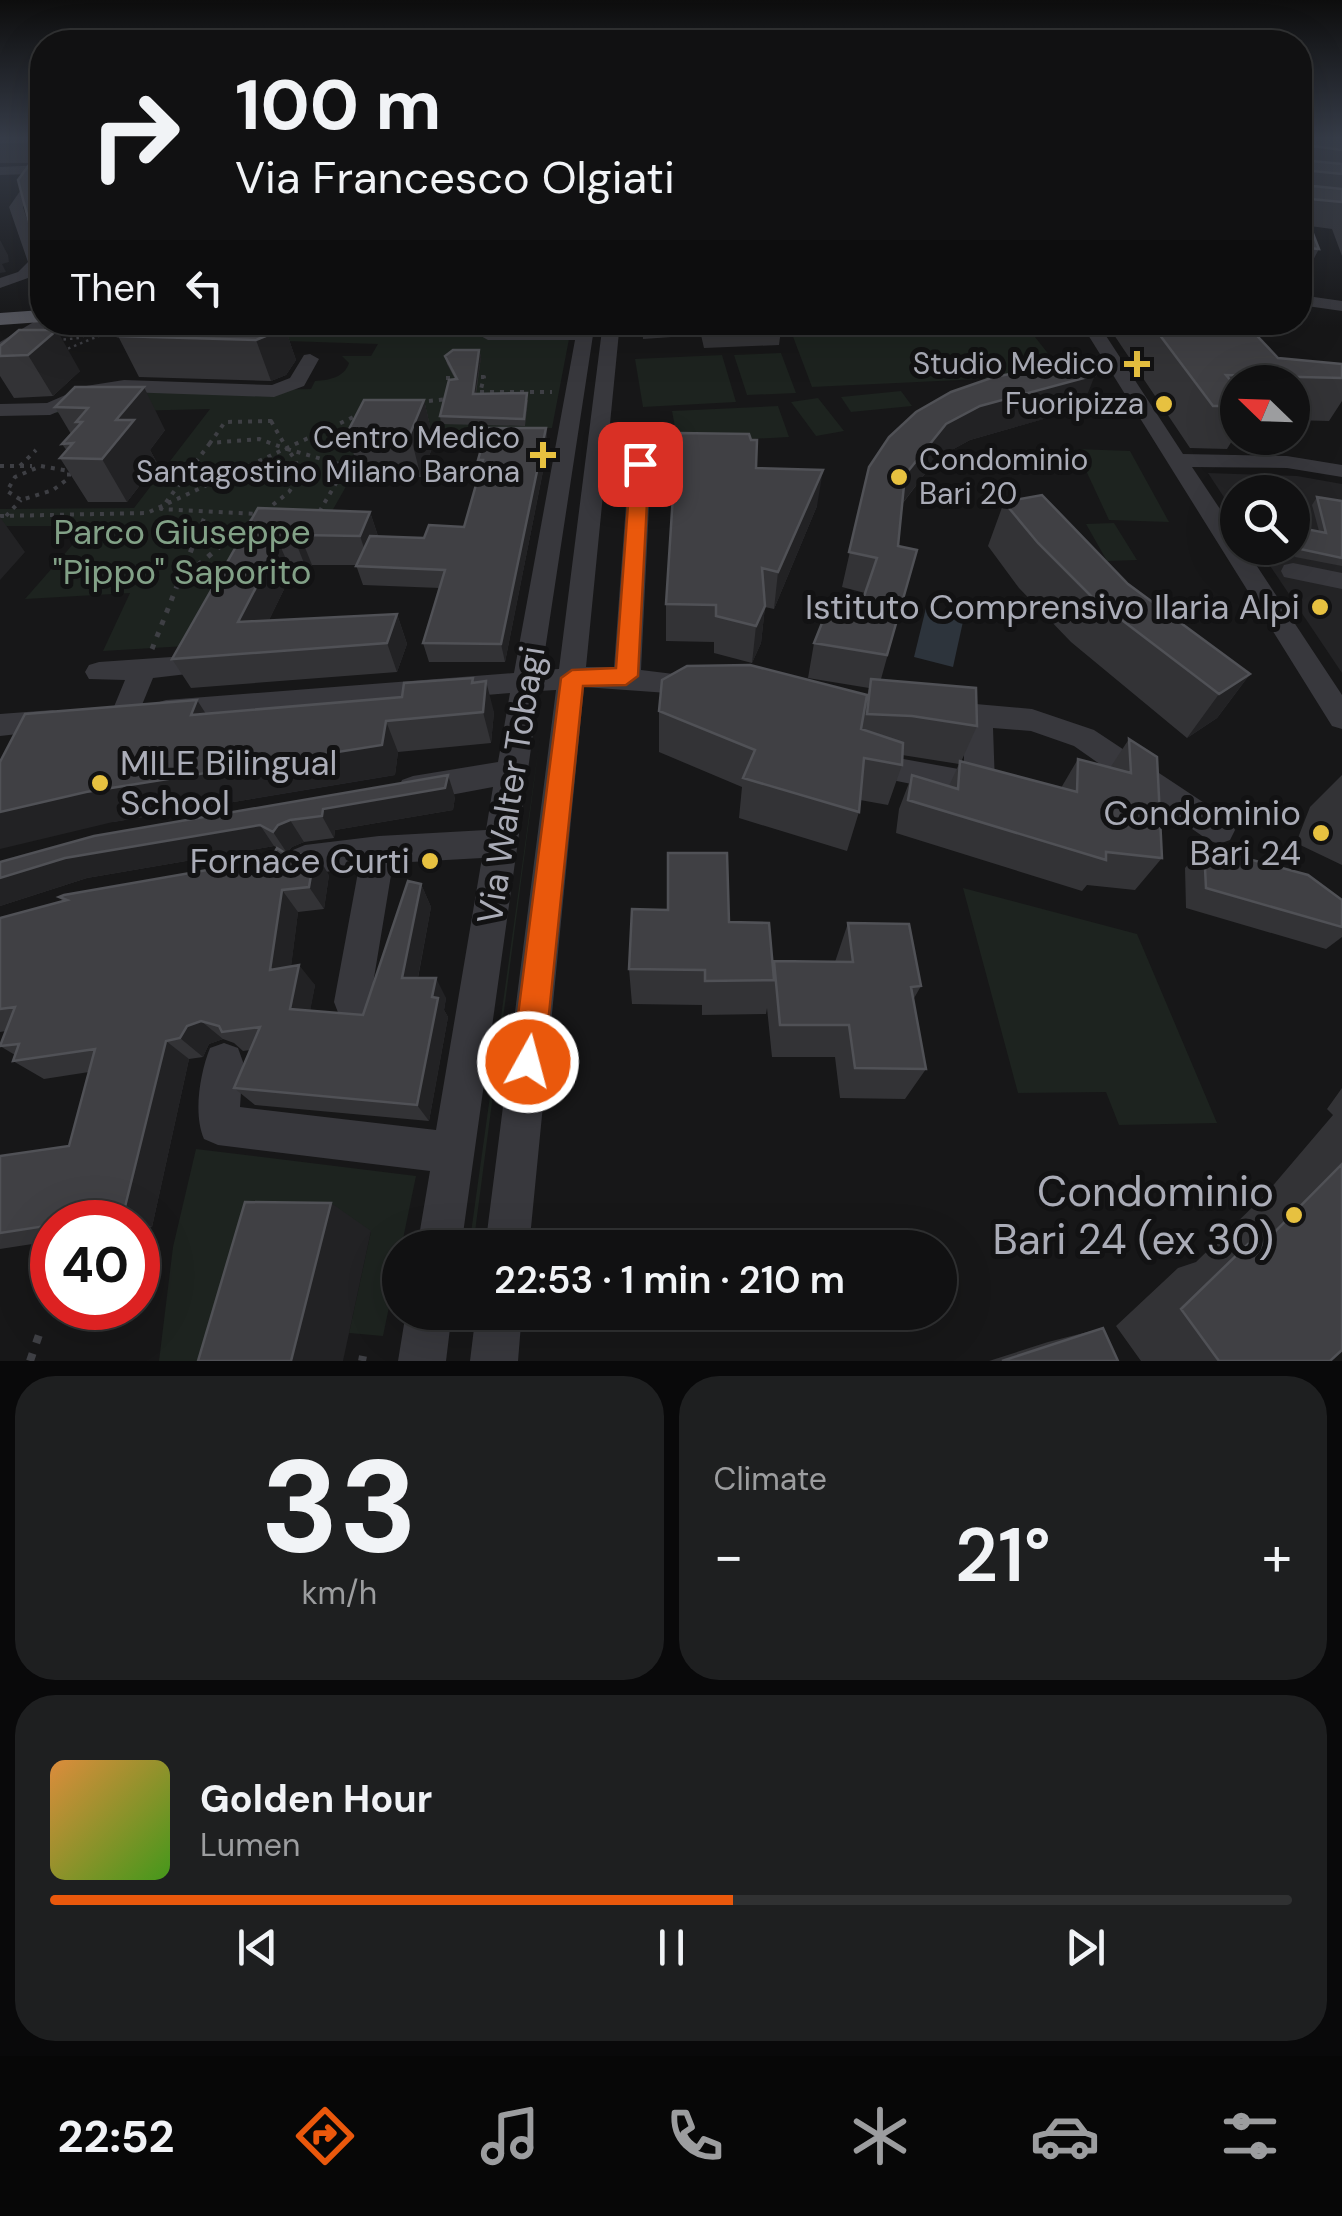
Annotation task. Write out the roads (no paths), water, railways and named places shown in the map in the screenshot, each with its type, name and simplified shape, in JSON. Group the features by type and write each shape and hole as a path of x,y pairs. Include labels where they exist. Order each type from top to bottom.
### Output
{"main road":[{"path":"0,296 30,297"},
{"path":"5,323 30,305"},
{"path":"5,323 30,324"}],"street":[{"path":"21,200 16,207 30,246"},
{"path":"0,283 30,269"},
{"path":"1312,302 1342,306"},
{"path":"0,350 30,332"},
{"name":"Via Walter Tobagi","path":"442,1230 560,436 585,335"},
{"name":"Via Walter Tobagi","path":"509,1230 611,335"},
{"path":"1096,335 1342,718"},
{"path":"0,410 50,409 92,390 124,386 274,392 296,382 310,359"},
{"path":"1176,460 1287,462 1342,471"},
{"path":"626,676 640,464"},
{"path":"1293,571 1342,582"},
{"path":"99,672 186,666"},
{"path":"106,716 142,669"},
{"path":"0,725 526,680 626,676 731,689"},
{"path":"907,708 1032,720 1084,738 1219,830"},
{"path":"898,770 980,785 978,716"},
{"path":"377,795 511,772"},
{"path":"305,860 379,850 501,843"},
{"path":"352,1002 379,850"},
{"path":"224,1062 218,1126 454,1153"},
{"path":"422,1361 427,1330"},
{"path":"494,1361 497,1330"}],"place":[{"name":"Studio Medico","path":"1137,364"},
{"name":"Fuoripizza","path":"1164,404"},
{"name":"Centro Medico Santagostino Milano Barona","path":"543,455"},
{"name":"Condominio Bari 20","path":"899,477"},
{"name":"Istituto Comprensivo Ilaria Alpi","path":"1320,607"},
{"name":"MILE Bilingual School","path":"100,783"},
{"name":"Condominio Bari 24","path":"1321,833"},
{"name":"Fornace Curti","path":"430,861"},
{"name":"Condominio Bari 24 (ex 30)","path":"1294,1215"}],"park label":[{"name":"Parco Giuseppe \"Pippo\" Saporito","path":"182,552"}]}
